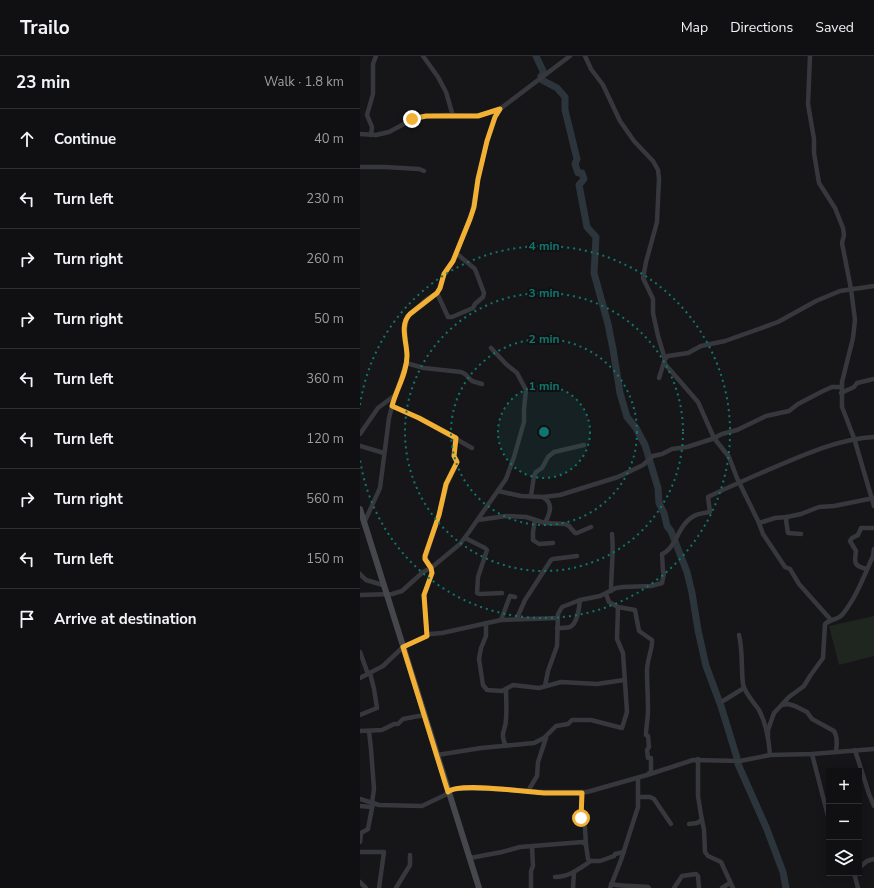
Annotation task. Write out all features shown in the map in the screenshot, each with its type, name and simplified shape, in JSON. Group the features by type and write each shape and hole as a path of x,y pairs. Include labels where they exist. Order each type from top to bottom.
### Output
{"street":[{"path":"371,135 372,127 367,115 373,94 373,64 376,56"},
{"path":"423,56 438,77 446,92 453,116"},
{"path":"561,63 562,56"},
{"path":"360,134 371,135 392,131 417,117 478,116 500,109 570,56"},
{"path":"585,56 591,69 603,85 620,121 634,142 653,161 658,170 657,222 643,278 654,298 653,313 667,367 698,402 714,438 729,457 739,483 763,534 785,566 790,569 799,584 831,620"},
{"path":"810,56 808,104 819,183 836,208 843,228 844,235 842,243 851,289 855,325 841,393 842,407 854,438 873,498 874,506"},
{"path":"364,523 380,488 387,430 395,395 406,363 407,354 404,330 407,317 427,299 437,293 444,274 453,261 472,213 487,141 495,117 500,109"},
{"path":"360,167 391,167 419,169 424,171"},
{"path":"437,293 448,317 452,317 473,308 475,304 483,297 484,293 475,269 456,253"},
{"path":"659,378 665,360 668,356 688,353 701,346 725,341 778,322 816,301 840,291 874,286"},
{"path":"360,595 395,594 402,591 423,572 431,568 465,538 498,492 507,476 524,422 526,390 517,373 491,348"},
{"path":"406,363 424,368 461,372 472,381 482,384"},
{"path":"841,393 854,387 857,383 874,379"},
{"path":"498,492 543,497 560,495 618,477 643,465 653,456 662,454 672,449 684,448 737,430 766,416 791,410 798,404 828,388 842,387"},
{"path":"360,434 378,408 395,395"},
{"path":"392,406 419,418 472,448"},
{"path":"545,686 548,671 557,646 558,618 559,611 562,607 580,600 596,598 623,587 644,587 662,583 664,573 662,554 668,552 682,527 693,516 710,512 708,497 805,454 854,438 874,437"},
{"path":"427,636 424,595 432,573 425,556 439,515 446,484 457,464 457,460 454,456 456,438"},
{"path":"531,496 534,476 536,472 542,468 548,457 554,452 584,445"},
{"path":"360,446 384,453"},
{"path":"543,497 549,502 551,509 545,523"},
{"path":"759,523 775,518 801,514 819,507 834,506 873,498"},
{"path":"360,509 479,888"},
{"path":"478,520 506,516 520,516 545,523 565,524 575,533 591,527"},
{"path":"787,517 788,533 801,534"},
{"path":"535,520 532,532 533,540 539,544 553,543"},
{"path":"867,569 856,564 854,560 856,549 850,541 858,535 861,528 874,528"},
{"path":"612,534 613,552 608,592 609,602 618,608 635,610 639,630 652,640 647,670 648,713 646,735 648,736 649,747 647,750 648,758 651,758 651,771 647,775"},
{"path":"465,538 487,550 478,577 477,593 502,593"},
{"path":"770,755 768,730 774,713 792,695 802,688 823,658 825,625 827,622 842,615 854,598 873,556 874,549"},
{"path":"517,618 525,600 551,560 577,556"},
{"path":"360,574 366,580 383,585"},
{"path":"501,620 510,596 515,597"},
{"path":"557,628 572,626 576,618 580,600"},
{"path":"437,755 527,744 538,741 546,736 553,728 568,724 572,720 591,720 622,728 627,712 623,653 618,644 617,633 618,608"},
{"path":"360,678 383,666 403,647 430,634 517,618 558,618"},
{"path":"486,623 486,636 481,648 479,659 484,688 491,691 506,690 513,685 533,688 561,682 597,684 624,680"},
{"path":"739,635 742,647 744,688 762,716 768,739"},
{"path":"360,652 374,689 377,708 376,710 360,715"},
{"path":"723,701 744,688"},
{"path":"497,747 503,733 506,718 506,690"},
{"path":"781,706 788,704 795,706 807,712 812,719 834,731 836,733 836,751"},
{"path":"360,731 382,730 394,724 398,724 403,719 424,715"},
{"path":"369,730 374,789 368,829 362,833 360,852 384,852 379,888"},
{"path":"503,733 506,746"},
{"path":"528,791 536,779 538,762 546,736"},
{"path":"360,806 422,806 445,795 451,789 465,788 582,793 638,778 687,761 698,759 740,761 770,755 812,754 874,749"},
{"path":"855,750 874,806"},
{"path":"812,754 826,808"},
{"path":"698,759 698,796 704,830 705,852 708,856 721,862 733,888"},
{"path":"638,778 639,797 637,811 611,886 642,886 648,888"},
{"path":"582,793 581,818 586,828 588,859 591,862"},
{"path":"869,794 874,798"},
{"path":"639,797 650,797 654,799 671,824"},
{"path":"360,799 372,805"},
{"path":"689,824 697,823 702,820"},
{"path":"470,858 520,847 583,842 586,845"},
{"path":"531,888 530,871 533,866 532,846"},
{"path":"555,877 562,877 581,869 591,862 600,861 614,856 615,854 624,852"},
{"path":"396,888 410,865 410,856"},
{"path":"862,865 867,861 874,859"},
{"path":"573,888 574,872"},
{"path":"674,888 682,876 696,874 698,876 699,888"},
{"path":"855,876 858,888"},
{"path":"360,882 366,888"},
{"path":"722,888 730,883"}],"shaded area":[{"path":"874,616 874,656 839,665 829,626"}],"waterway":[{"path":"536,56 544,73 541,76"},
{"path":"542,80 557,88 565,97 565,110 577,159 575,164 578,173 582,173 584,179 579,185 587,227 596,237 594,273 608,324 620,393 627,417 636,428 645,445 658,488 659,503 664,513 667,526 671,531 687,572 706,666 721,706 737,758"},
{"path":"738,764 766,827 783,872 786,888"}],"route":[{"path":"412,119 426,116 478,116 500,109 495,117 487,141 478,179 474,207 453,261 444,274 437,293 427,299 410,314 407,317 405,324 404,330 407,359 392,406 419,418 456,438 454,458 457,462 446,484 439,515 425,556 426,562 431,568 432,573 424,595 427,636 403,647 448,792 451,789 465,788 582,793 581,818"}]}
